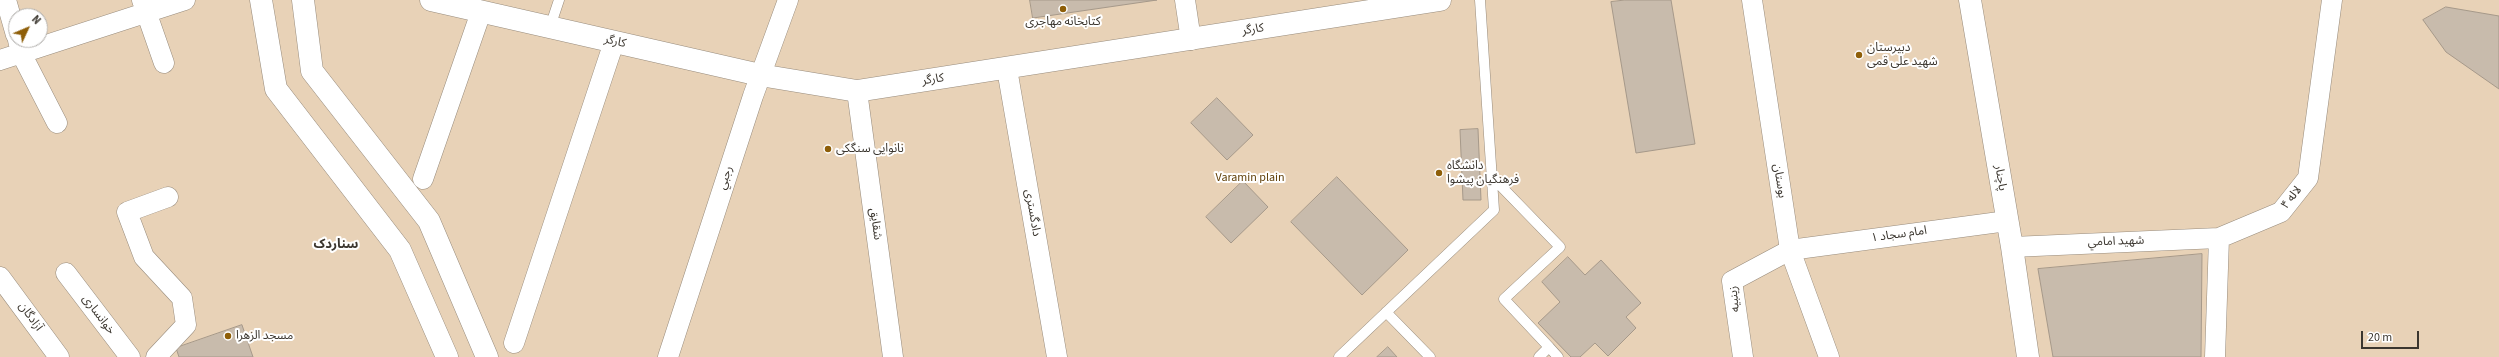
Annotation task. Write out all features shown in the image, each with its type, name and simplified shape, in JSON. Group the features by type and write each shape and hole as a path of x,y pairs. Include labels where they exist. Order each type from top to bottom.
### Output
{"main road":[{"path":"261,0 276,89 400,250 447,357"},
{"path":"303,0 312,71 429,221 487,357"},
{"name":"کارگر","path":"431,0 483,6 550,28 760,75 857,91 1007,69 1440,0"},
{"name":"پاچنار","path":"1970,0 2012,246 2028,357"}],"street":[{"path":"48,34 144,6 185,0"},
{"name":"رجبي","path":"668,357 760,75 788,0"},
{"path":"1185,0 1191,40"},
{"name":"بوستان","path":"1752,0 1790,250 1829,357"},
{"name":"لاله ۴","path":"2219,238 2282,212 2308,178 2332,0"},
{"path":"144,6 164,63"},
{"path":"423,179 483,6"},
{"path":"514,343 614,42"},
{"path":"0,60 13,48"},
{"path":"20,48 57,123"},
{"name":"دادگستری","path":"1007,69 1058,357"},
{"name":"شقايق","path":"857,91 893,357"},
{"path":"156,357 186,326 182,298 144,256 127,212 168,197"},
{"name":"امام سجاد ۱","path":"1790,250 2007,221"},
{"path":"2215,357 2219,238"},
{"name":"شهيد امامي","path":"2012,246 2219,238"},
{"name":"زينبيه","path":"1743,357 1732,282 1790,250"},
{"name":"خوانساری","path":"66,273 130,357"},
{"name":"آزادگان","path":"0,277 59,357"}],"lane":[{"path":"550,28 559,0"},
{"path":"1339,357 1494,210 1480,0"},
{"path":"1493,178 1560,247 1504,299 1558,357"},
{"path":"1386,312 1430,357"},
{"path":"1539,357 1549,348"}],"green space":[{"name":"Varamin plain","path":"0,0 2499,0 2499,357 0,357"}],"building":[{"name":"کتابخانه مهاجری","path":"1030,0 1157,0 1033,18"},
{"path":"1625,0 1671,0 1695,144 1636,153 1611,2"},
{"path":"2446,7 2499,16 2499,89 2446,52 2423,20"},
{"path":"1217,98 1253,135 1227,160 1191,123"},
{"path":"1478,129 1481,200 1463,200 1460,130"},
{"path":"1337,177 1408,250 1362,295 1291,222"},
{"path":"1243,181 1268,207 1231,243 1206,217"},
{"path":"2202,254 2201,357 2053,357 2038,269"},
{"path":"1568,257 1585,275 1601,260 1641,303 1626,317 1636,328 1608,356 1595,343 1580,357 1571,357 1538,323 1560,302 1542,282"},
{"name":"مسجد الزهرا","path":"242,325 253,357 179,357 176,348"},
{"path":"1388,347 1397,357 1377,357"}],"place":[{"name":"کتابخانه مهاجری","path":"1063,9"},
{"name":"دبیرستان شهید علی قمی","path":"1859,55"},
{"name":"نانوایی سنگکی","path":"828,149"},
{"name":"دانشگاه فرهنگیان پیشوا","path":"1439,173"},
{"name":"مسجد الزهرا","path":"228,336"}],"district":[{"name":"سناردک","path":"336,245"}]}
